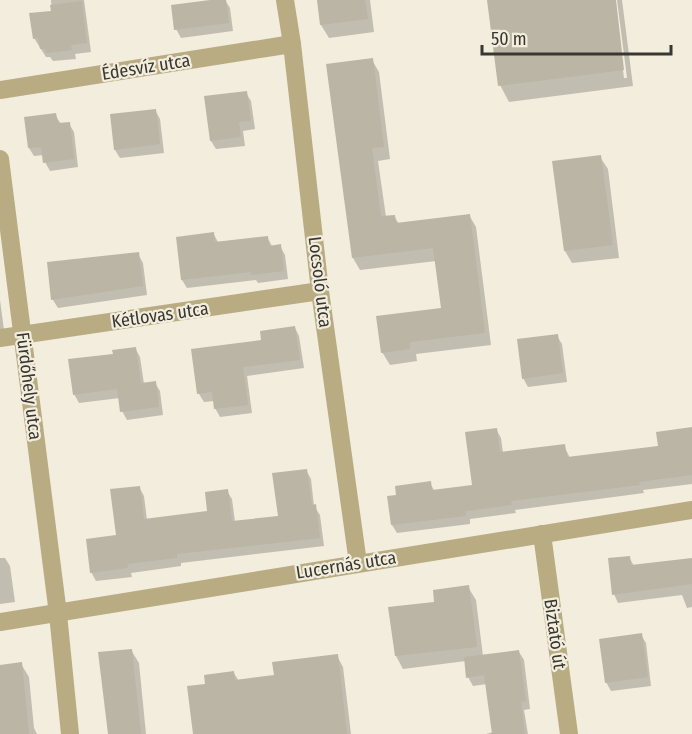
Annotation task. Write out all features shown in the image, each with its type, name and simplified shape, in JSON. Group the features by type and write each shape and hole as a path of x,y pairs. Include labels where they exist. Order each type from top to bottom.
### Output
{"street":[{"name":"Locsoló utca","path":"285,0 320,291 358,563"},
{"name":"Édesvíz utca","path":"0,90 292,44"},
{"name":"Fürdőhely utca","path":"0,159 58,614 70,734"},
{"name":"Kétlovas utca","path":"0,338 320,291"},
{"name":"Lucernás utca","path":"0,622 692,510"},
{"name":"Biztató út","path":"542,534 569,734"}],"building":[{"path":"226,0 229,23 174,30 171,5"},
{"path":"317,0 365,0 368,19 320,25"},
{"path":"487,0 616,0 624,70 498,86"},
{"path":"82,1 87,43 71,45 72,50 46,53 45,49 40,49 38,38 33,39 29,13 51,11 50,5"},
{"path":"373,58 384,147 372,148 381,216 395,215 396,223 470,214 485,333 410,342 410,349 381,353 376,316 441,308 433,248 352,258 326,64"},
{"path":"247,91 251,121 239,122 241,137 210,141 204,96"},
{"path":"156,109 160,144 114,150 110,114"},
{"path":"56,113 58,123 70,122 74,159 43,163 41,147 28,148 24,117"},
{"path":"601,155 613,245 564,251 552,161"},
{"path":"214,232 215,242 268,236 269,246 281,244 284,271 251,275 251,272 181,280 176,237"},
{"path":"139,252 143,286 51,300 47,262"},
{"path":"295,326 300,360 243,367 248,405 214,409 212,392 197,394 191,349 261,340 260,331"},
{"path":"558,334 563,373 522,379 517,339"},
{"path":"136,347 141,383 156,381 159,407 120,412 117,389 73,395 68,359 113,354 112,350"},
{"path":"692,427 692,475 639,482 640,485 511,501 512,505 466,511 466,516 391,525 387,496 396,495 395,486 431,481 432,490 472,485 465,432 497,428 500,452 565,444 567,457 658,446 656,432"},
{"path":"307,469 312,505 316,504 320,538 177,554 177,558 127,564 128,568 90,573 86,539 116,535 110,489 140,486 144,519 207,511 205,492 228,489 232,521 278,516 272,473"},
{"path":"630,556 631,565 692,558 692,584 612,595 608,558"},
{"path":"469,585 477,647 395,656 388,607 434,602 433,590"},
{"path":"642,633 648,677 605,683 599,639"},
{"path":"132,649 141,734 108,734 98,652"},
{"path":"519,650 526,701 521,702 525,734 492,734 484,675 466,678 464,657"},
{"path":"338,654 347,734 193,734 187,686 205,684 204,675 234,671 235,680 274,675 272,662"},
{"path":"22,662 29,734 0,734 0,665"}]}
